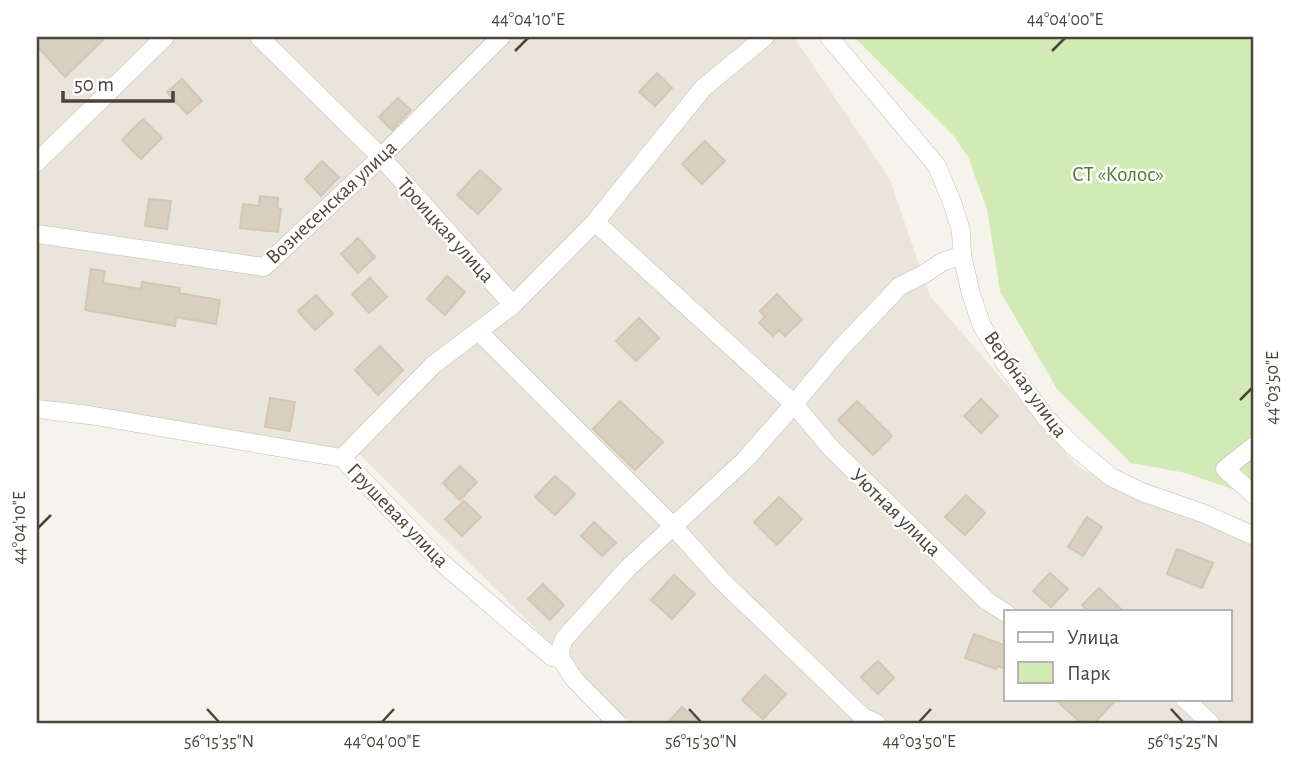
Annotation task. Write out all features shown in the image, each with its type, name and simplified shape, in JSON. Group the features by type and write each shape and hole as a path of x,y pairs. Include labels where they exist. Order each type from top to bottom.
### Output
{"street":[{"path":"37,162 165,37"},
{"name":"Троицкая улица","path":"259,37 382,157 513,305"},
{"name":"Вознесенская улица","path":"37,234 264,267 382,157 502,37"},
{"path":"342,458 433,365 513,305 595,222 703,88 765,37"},
{"name":"Вербная улица","path":"829,37 937,166 961,231 962,255 982,326 1005,363 1046,418 1071,444 1111,477 1254,536"},
{"name":"Уютная улица","path":"595,222 794,404 830,447 987,601 1004,612"},
{"path":"561,659 564,639 570,631 628,568 745,460 839,350 900,286 942,262 962,255"},
{"path":"479,331 674,527 722,581 863,717 876,723"},
{"name":"Грушевая улица","path":"37,409 89,415 342,458 441,562 552,657 561,659 574,679 617,723"},
{"path":"1254,446 1225,469 1254,495"},
{"path":"1186,700 1210,723"}],"shaded area":[{"path":"37,37 794,37 890,180 930,296 1079,468 1241,536 1254,548 1254,723 631,723 357,452 37,407"}],"green space":[{"name":"СТ «Колос»","path":"854,37 1254,37 1254,505 1235,490 1186,473 1131,463 1057,389 1000,291 987,209 968,157 953,135"}],"building":[{"path":"37,37 106,37 65,77 37,46"},
{"path":"657,73 672,88 655,106 639,92"},
{"path":"182,79 202,101 187,114 167,92"},
{"path":"398,98 411,110 392,130 379,117"},
{"path":"143,119 162,138 141,159 122,140"},
{"path":"705,141 725,161 702,184 682,164"},
{"path":"322,161 339,177 321,196 305,179"},
{"path":"480,170 501,189 478,214 457,195"},
{"path":"260,196 278,198 277,208 281,209 278,232 240,228 243,204 259,206"},
{"path":"149,199 171,201 167,229 145,226"},
{"path":"358,238 375,257 358,273 341,254"},
{"path":"91,269 105,271 103,283 141,289 142,282 180,288 179,293 220,300 216,324 176,317 175,326 85,310"},
{"path":"447,276 465,292 445,315 427,299"},
{"path":"370,278 387,297 369,313 352,294"},
{"path":"777,294 802,320 785,336 779,330 773,336 759,323 765,317 760,311"},
{"path":"316,295 333,314 315,330 298,311"},
{"path":"639,318 659,338 636,361 616,341"},
{"path":"380,346 403,370 378,395 355,370"},
{"path":"270,398 295,402 290,431 265,427"},
{"path":"981,399 998,416 981,433 964,416"},
{"path":"620,401 663,442 635,470 593,429"},
{"path":"857,401 892,436 873,455 838,420"},
{"path":"460,466 477,482 460,500 443,483"},
{"path":"555,476 575,494 555,515 535,497"},
{"path":"966,495 985,513 965,535 945,517"},
{"path":"779,497 802,519 777,545 754,522"},
{"path":"464,501 481,517 462,536 445,519"},
{"path":"1087,517 1102,527 1083,556 1068,547"},
{"path":"594,522 616,543 602,556 581,536"},
{"path":"1177,549 1213,563 1202,588 1167,574"},
{"path":"1050,573 1068,589 1051,607 1033,591"},
{"path":"674,575 695,594 672,619 651,600"},
{"path":"543,584 564,605 550,620 528,599"},
{"path":"1099,588 1122,610 1087,610 1082,605"},
{"path":"974,634 1004,645 1004,668 997,666 996,669 965,658"},
{"path":"878,661 894,678 878,694 861,677"},
{"path":"765,675 786,694 763,719 742,700"},
{"path":"1056,700 1116,700 1094,723 1081,723"},
{"path":"682,707 699,723 667,723"}]}
